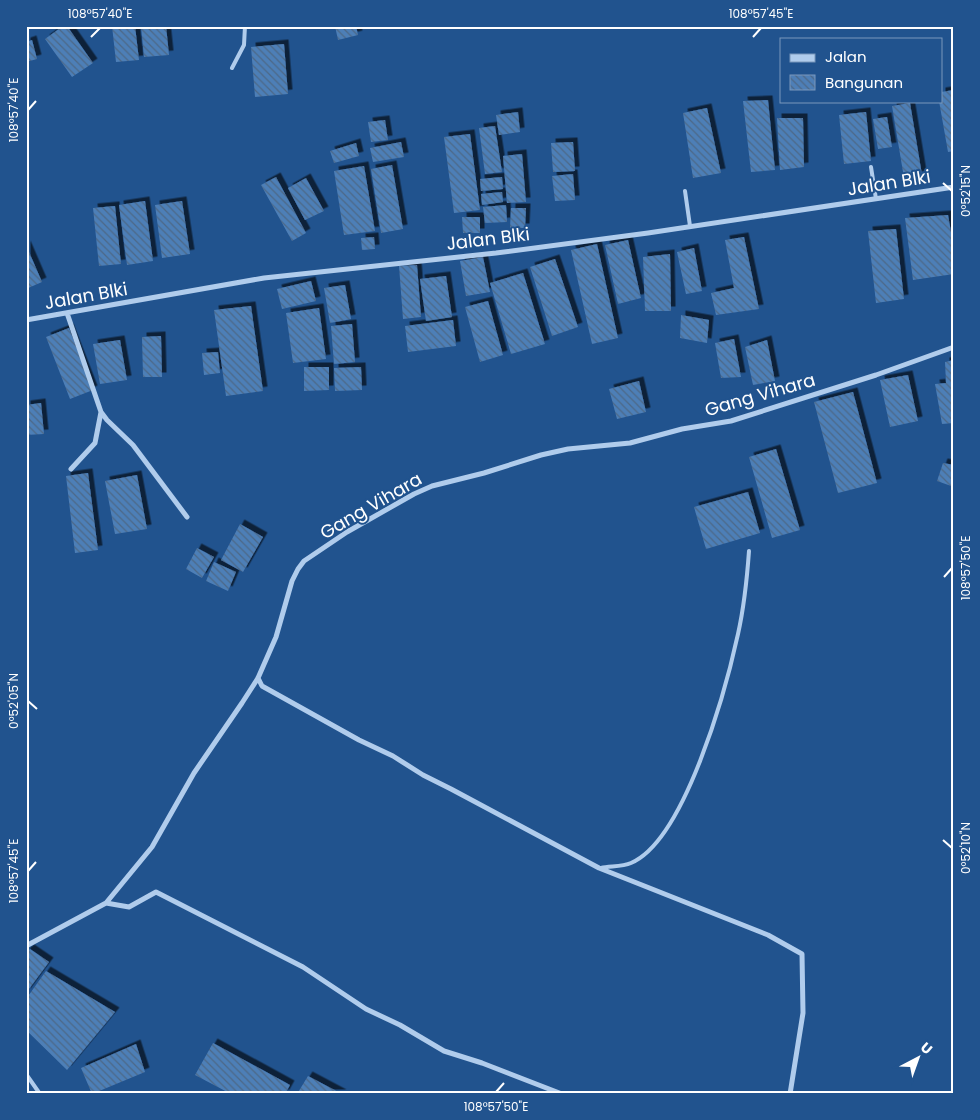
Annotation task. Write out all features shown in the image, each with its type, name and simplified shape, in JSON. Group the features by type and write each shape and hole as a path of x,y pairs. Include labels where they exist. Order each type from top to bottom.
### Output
{"street":[{"name":"Jalan Blki","path":"26,320 264,278 496,253 954,187"},
{"path":"67,313 101,412 133,445 187,517"},
{"name":"Gang Vihara","path":"26,946 106,903 152,847 194,773 258,678 276,636 292,581 298,569 304,561 347,532 414,494 432,486 568,449 630,443 682,429 731,421 954,347"},
{"path":"71,469 95,443 101,412"},
{"path":"258,678 262,686 324,721 393,756 423,776 599,868 768,935 802,954 803,1013 790,1094"},
{"path":"106,903 129,907 156,892 303,967 366,1009 444,1051 498,1069 562,1094"}],"lane":[{"path":"232,68 244,45 245,26"},
{"path":"871,167 876,199"},
{"path":"685,191 690,226"},
{"path":"599,868 630,864 654,846 692,782 708,740 734,651 744,596 749,551"},
{"path":"26,1074 40,1094"}],"building":[{"path":"63,26 67,26 93,63 72,77 45,39"},
{"path":"112,26 135,26 139,60 116,62"},
{"path":"141,26 166,26 169,55 144,57"},
{"path":"335,26 356,26 358,35 338,40"},
{"path":"32,40 37,59 26,62 26,42"},
{"path":"284,44 288,94 255,97 251,47"},
{"path":"954,90 954,151 948,152 939,102 942,102 942,92"},
{"path":"768,100 775,170 751,172 743,101"},
{"path":"910,103 922,175 904,178 892,106"},
{"path":"707,108 721,173 693,178 683,113"},
{"path":"518,112 520,132 499,135 496,115"},
{"path":"866,112 871,161 844,164 839,115"},
{"path":"887,117 892,147 878,149 873,119"},
{"path":"777,118 803,118 804,167 780,170"},
{"path":"385,120 388,140 371,142 368,122"},
{"path":"495,126 502,172 485,174 479,128"},
{"path":"470,134 480,210 454,213 444,137"},
{"path":"401,142 404,157 373,162 370,148"},
{"path":"573,142 575,171 553,172 551,143"},
{"path":"356,143 359,156 334,163 330,151"},
{"path":"522,154 526,202 507,203 503,156"},
{"path":"392,165 403,229 381,233 371,169"},
{"path":"364,166 375,231 344,235 334,171"},
{"path":"573,174 575,200 555,201 552,176"},
{"path":"276,177 306,233 292,241 261,185"},
{"path":"502,177 503,189 481,191 480,179"},
{"path":"306,178 324,211 305,220 288,188"},
{"path":"502,192 503,202 482,205 481,194"},
{"path":"145,201 153,261 127,265 119,205"},
{"path":"182,201 190,254 162,258 155,205"},
{"path":"506,205 507,222 485,223 483,207"},
{"path":"115,206 121,264 99,266 93,208"},
{"path":"511,208 526,208 525,228 510,228"},
{"path":"948,215 954,249 954,274 913,280 905,218"},
{"path":"462,217 480,217 480,233 463,233"},
{"path":"896,229 904,299 876,303 868,231"},
{"path":"374,237 375,249 362,250 361,238"},
{"path":"744,237 759,309 716,315 711,293 734,288 725,240"},
{"path":"628,240 641,298 618,304 605,245"},
{"path":"597,244 618,338 592,344 571,250"},
{"path":"26,245 42,282 26,289"},
{"path":"694,248 702,291 686,294 677,252"},
{"path":"670,254 671,311 645,311 643,257"},
{"path":"483,257 490,292 466,296 460,261"},
{"path":"555,259 578,327 552,336 530,267"},
{"path":"417,265 421,317 403,319 399,266"},
{"path":"523,273 545,344 511,354 490,283"},
{"path":"446,276 452,317 426,321 420,279"},
{"path":"311,281 316,301 282,309 277,289"},
{"path":"345,285 351,319 330,323 324,288"},
{"path":"488,301 503,355 480,362 465,307"},
{"path":"251,306 263,391 226,396 214,310"},
{"path":"319,308 326,359 293,363 286,313"},
{"path":"681,315 709,320 707,343 680,338"},
{"path":"453,320 456,346 408,352 405,326"},
{"path":"352,324 355,362 334,364 331,326"},
{"path":"69,328 93,390 70,399 46,337"},
{"path":"161,336 162,377 143,377 142,337"},
{"path":"734,339 741,377 721,378 715,343"},
{"path":"120,340 127,380 100,384 93,344"},
{"path":"767,340 775,381 753,385 745,347"},
{"path":"218,352 220,373 204,375 202,353"},
{"path":"954,360 954,423 942,424 935,384 946,383 945,362"},
{"path":"304,367 329,367 329,390 304,391"},
{"path":"361,367 362,390 335,391 334,368"},
{"path":"908,375 918,421 890,427 880,380"},
{"path":"639,381 646,412 617,419 609,389"},
{"path":"853,392 877,483 838,493 814,402"},
{"path":"41,403 44,434 26,435 26,405"},
{"path":"776,449 800,530 772,538 749,457"},
{"path":"943,463 954,465 954,487 937,481"},
{"path":"88,473 98,550 75,553 66,476"},
{"path":"137,475 147,529 115,534 105,481"},
{"path":"748,492 760,533 706,549 694,507"},
{"path":"240,524 263,537 243,572 221,560"},
{"path":"197,548 214,557 202,578 186,569"},
{"path":"214,562 236,572 228,591 206,581"},
{"path":"30,949 49,962 26,993 26,952"},
{"path":"46,971 115,1012 67,1070 26,1030 26,999"},
{"path":"213,1043 290,1085 285,1094 231,1094 195,1075"},
{"path":"136,1044 145,1072 92,1094 81,1068"},
{"path":"308,1076 342,1094 297,1094"}]}
